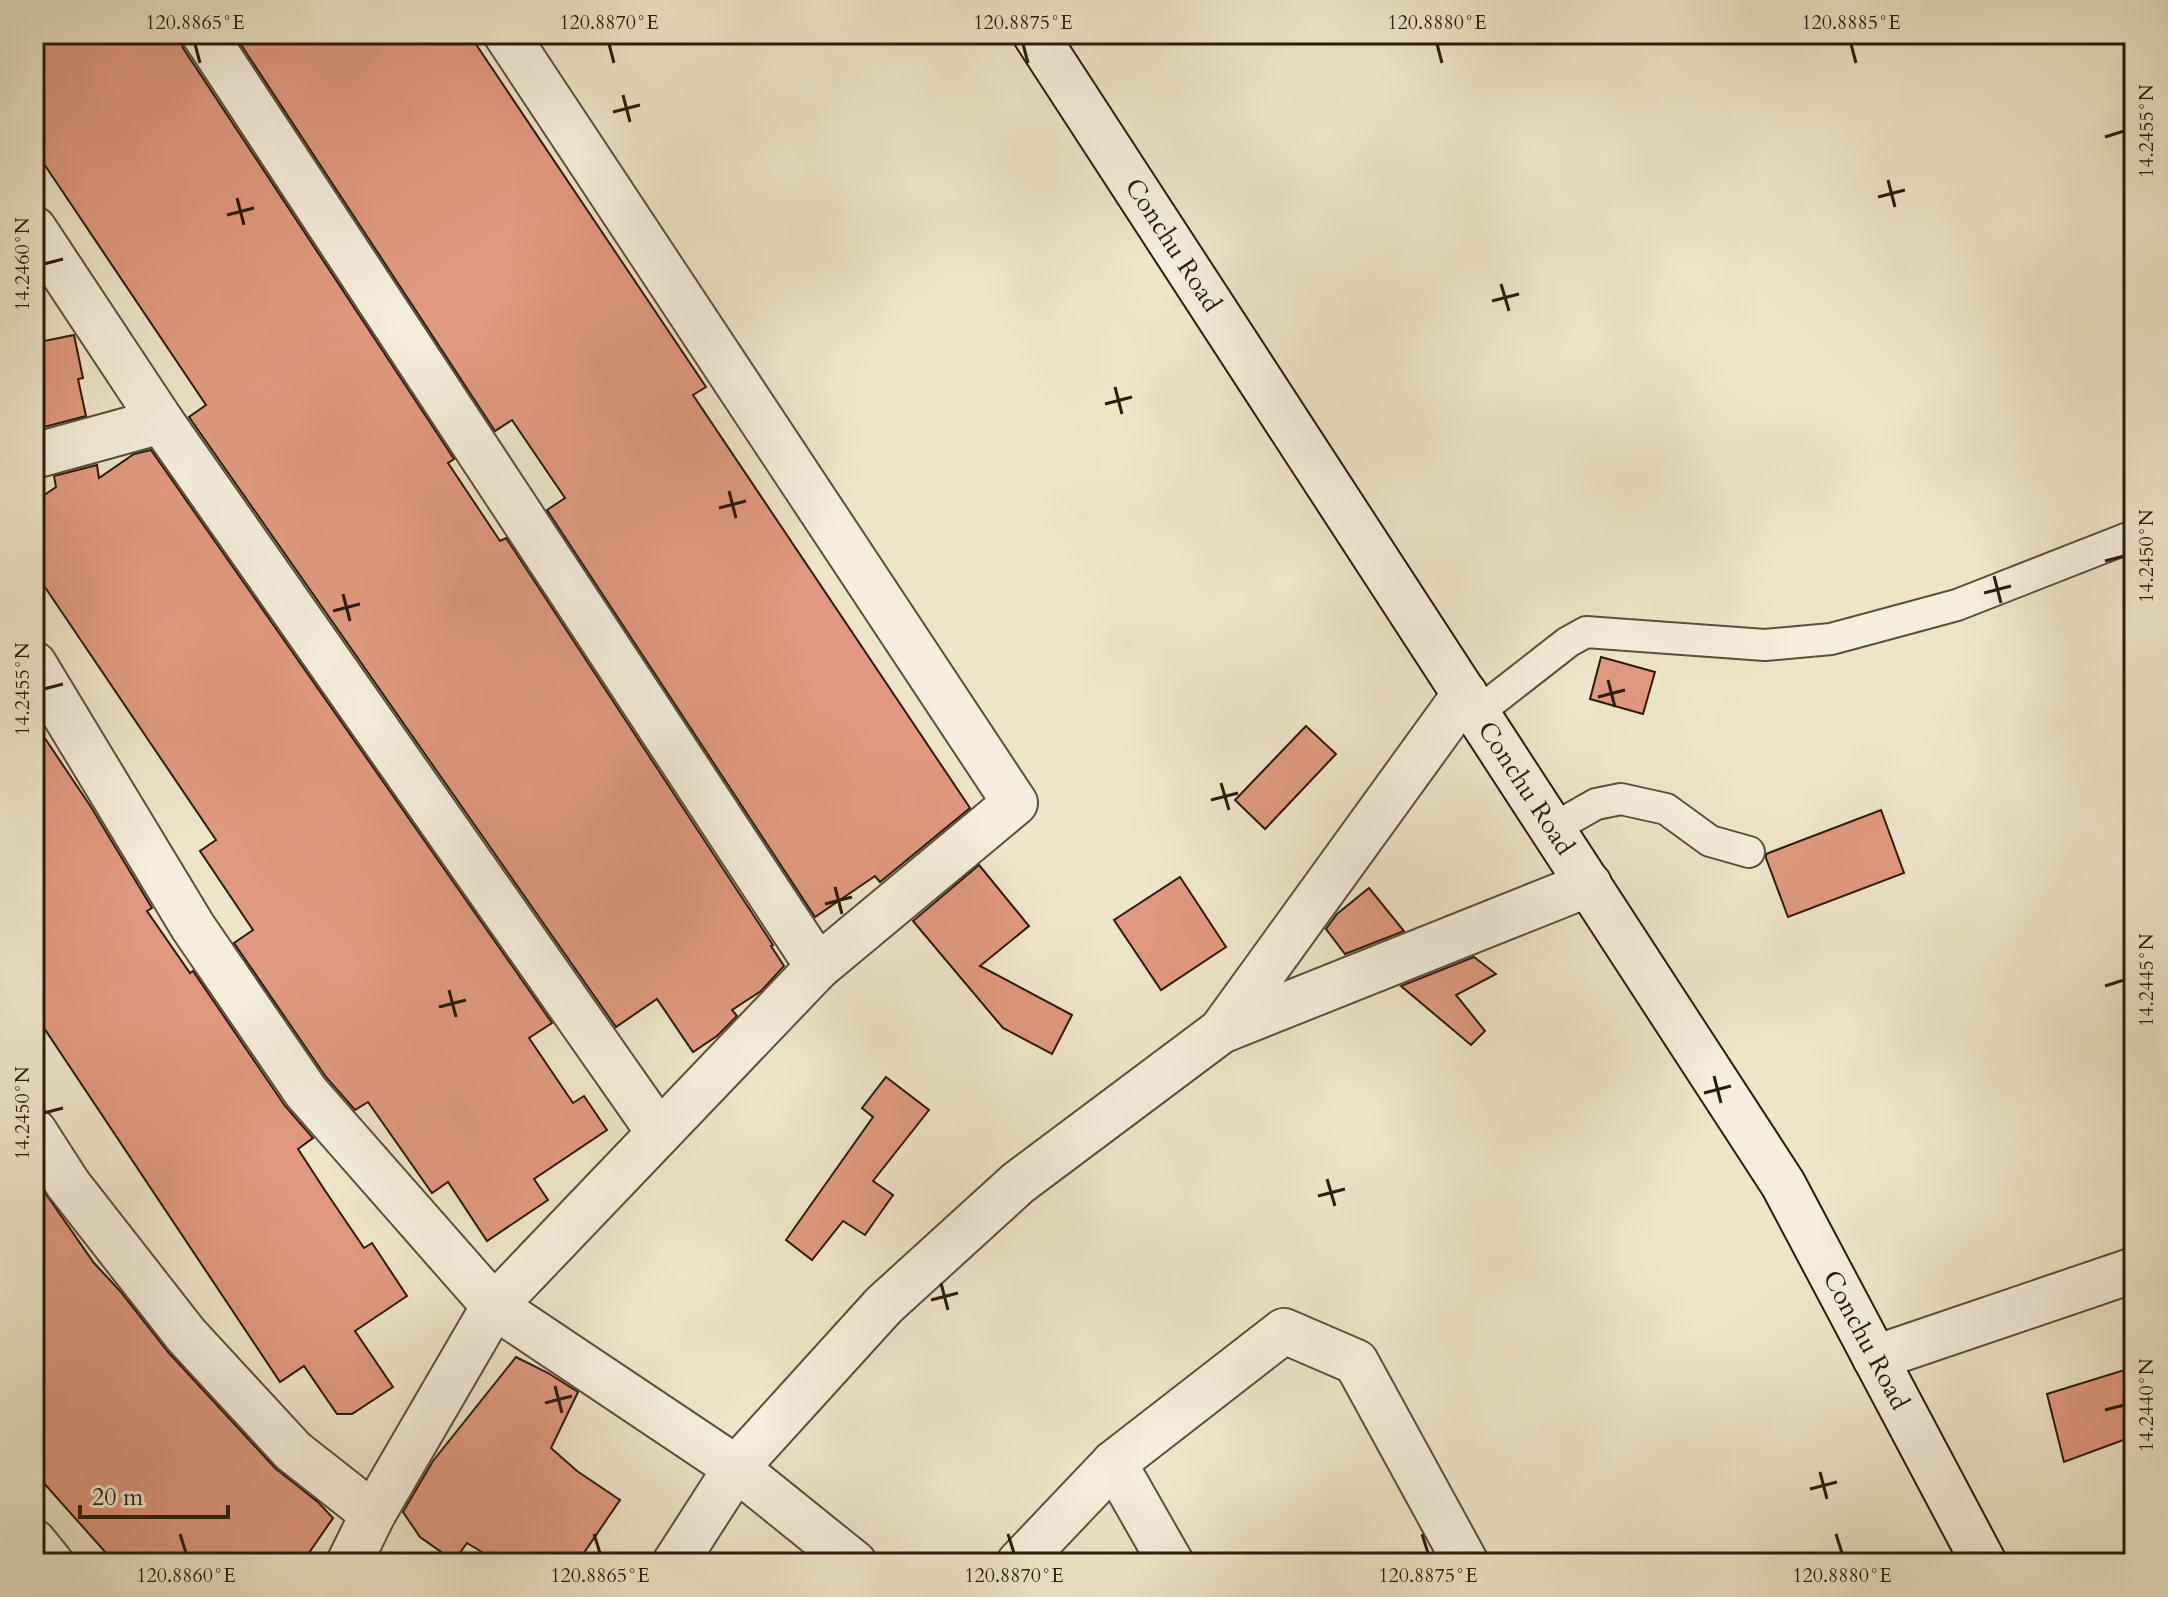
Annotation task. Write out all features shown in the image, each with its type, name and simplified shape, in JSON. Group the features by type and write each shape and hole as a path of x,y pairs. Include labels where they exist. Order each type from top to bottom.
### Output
{"street":[{"path":"204,34 818,967"},
{"path":"349,1563 373,1514 494,1306 818,967 1015,803 506,34"},
{"name":"Conchu Road","path":"1035,34 1783,1184 1984,1563"},
{"path":"34,229 161,421 658,1131"},
{"path":"34,456 161,421"},
{"path":"34,664 193,927 306,1092 494,1306 736,1468 854,1563"},
{"path":"1221,1031 1471,704"},
{"path":"675,1563 736,1468 884,1305 1007,1193 1221,1031 1589,884"},
{"path":"34,1131 68,1184 186,1335 293,1451 373,1514"},
{"path":"1875,1358 2134,1270"},
{"path":"1019,1563 1114,1463 1284,1331 1356,1362 1466,1563"},
{"path":"1114,1463 1171,1563"},
{"path":"34,1542 51,1563"}],"lane":[{"path":"1471,704 1586,632 1765,645 1831,639 1957,605 2128,538"},
{"path":"1552,829 1596,804 1621,799 1666,809 1710,841 1749,852"}],"building":[{"path":"34,34 179,34 183,48 454,459 448,463 500,541 506,538 773,945 784,966 761,991 732,1010 737,1016 717,1036 693,1052 657,999 616,1027 189,417 206,405 34,149"},
{"path":"234,34 469,34 706,387 693,395 970,808 880,882 875,876 815,917 547,510 565,498 512,420 495,431"},
{"path":"74,335 83,378 78,379 86,416 44,427 34,369 34,343"},
{"path":"151,450 552,1023 529,1038 573,1103 584,1096 607,1130 534,1179 548,1200 487,1241 448,1182 432,1193 368,1102 355,1110 326,1077 234,943 253,930 200,851 216,840 34,571 34,502 56,487 54,476 97,465 99,478 134,454"},
{"path":"1601,657 1655,672 1643,714 1590,699"},
{"path":"34,722 91,807 152,908 147,911 190,973 193,971 285,1106 313,1138 298,1149 364,1248 372,1243 407,1296 355,1331 393,1387 352,1414 337,1414 304,1366 280,1382 34,1013"},
{"path":"1306,726 1336,754 1265,829 1235,800"},
{"path":"1881,810 1904,873 1788,917 1766,854"},
{"path":"979,865 1029,926 980,966 1072,1015 1052,1054 1003,1028 913,921"},
{"path":"1180,877 1226,947 1161,990 1114,920"},
{"path":"1369,888 1404,931 1345,954 1326,929 1337,914"},
{"path":"1474,957 1496,974 1456,995 1485,1031 1471,1045 1401,986"},
{"path":"886,1077 929,1110 873,1181 893,1195 865,1235 843,1221 812,1260 786,1240 873,1117 862,1108"},
{"path":"34,1177 94,1263 168,1352 275,1468 333,1518 302,1563 115,1563 34,1472"},
{"path":"516,1357 578,1392 551,1448 577,1471 620,1500 577,1563 500,1563 467,1543 454,1561 420,1537 403,1512 433,1461"},
{"path":"2134,1367 2134,1436 2064,1462 2047,1394"}]}
